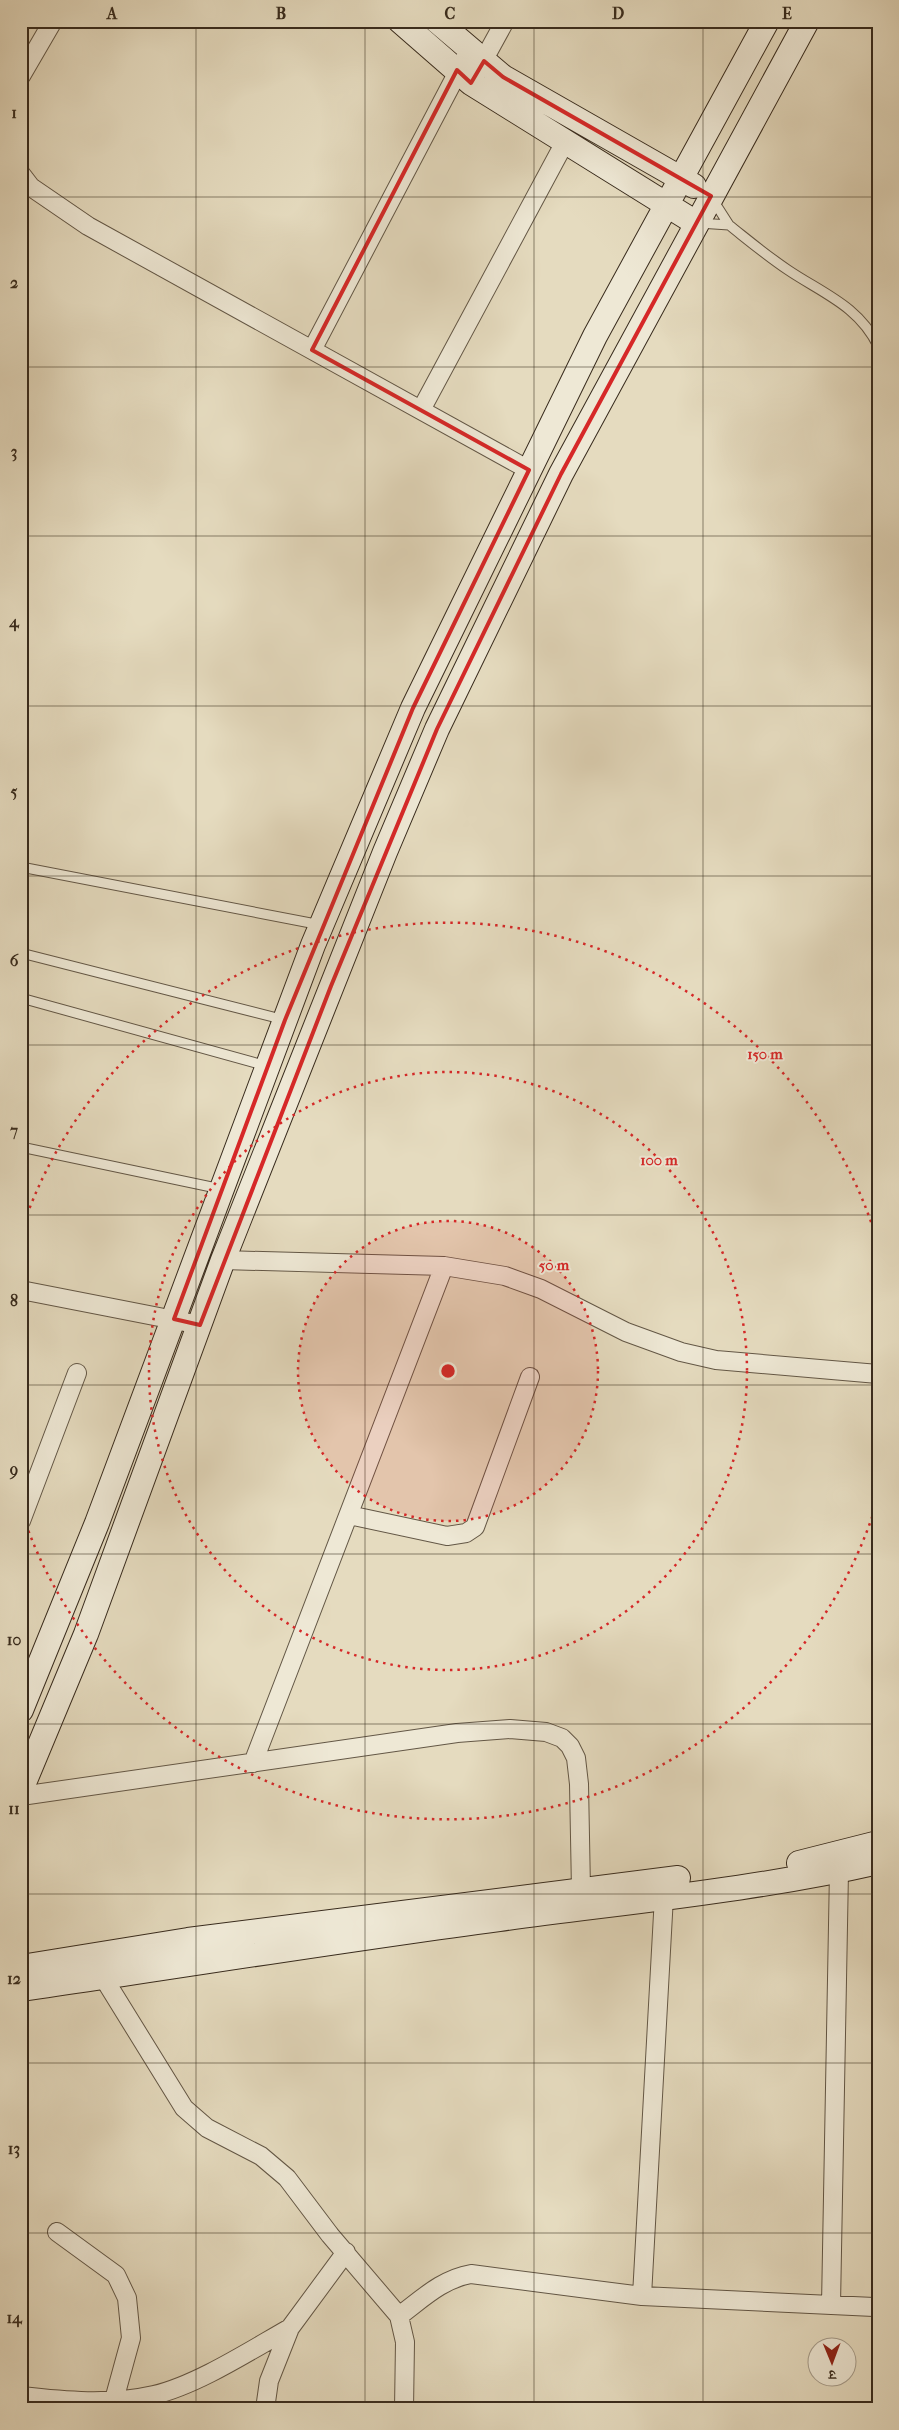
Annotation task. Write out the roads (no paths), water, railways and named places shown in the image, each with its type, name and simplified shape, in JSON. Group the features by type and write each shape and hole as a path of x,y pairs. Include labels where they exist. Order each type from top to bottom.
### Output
{"street":[{"path":"21,76 53,21"},
{"path":"400,21 464,76 565,142 696,223"},
{"path":"437,21 504,77 711,196"},
{"path":"312,350 464,76 477,55 504,21"},
{"path":"21,1710 97,1523 267,1066 322,925 413,708 595,336 767,21"},
{"path":"21,1790 86,1634 223,1260 363,906 437,729 561,474 807,21"},
{"path":"421,410 565,142"},
{"path":"21,174 31,188 88,226 529,470"},
{"path":"223,1260 444,1266 505,1276 541,1289 626,1332 681,1352 716,1360 878,1374"},
{"path":"253,1763 444,1266"},
{"path":"21,1290 200,1324"},
{"path":"21,1522 76,1373"},
{"path":"348,1515 447,1536 466,1533 475,1527 530,1377"},
{"path":"21,1796 457,1733 510,1729 546,1732 562,1738 570,1746 576,1758 581,1890"},
{"path":"21,1966 188,1940 804,1862 878,1843"},
{"path":"21,1990 378,1935 839,1871 878,1862"},
{"path":"831,2305 839,1871"},
{"path":"642,2296 664,1896"},
{"path":"96,1955 103,1978 184,2108 207,2128 261,2156 286,2178 399,2316 405,2342 404,2409"},
{"path":"57,2232 116,2275 127,2298 131,2338 114,2400"},
{"path":"265,2409 269,2381 290,2328 346,2252"},
{"path":"399,2316 439,2286 455,2277 471,2274 642,2296 874,2307"},
{"path":"21,2396 74,2402 154,2395 204,2375 290,2328"}],"lane":[{"path":"711,196 729,225 788,270 840,301 861,319 878,346"},
{"path":"696,223 729,225"},
{"path":"21,867 322,925"},
{"path":"21,953 285,1020"},
{"path":"21,998 267,1066"},
{"path":"21,1147 222,1189"}]}
